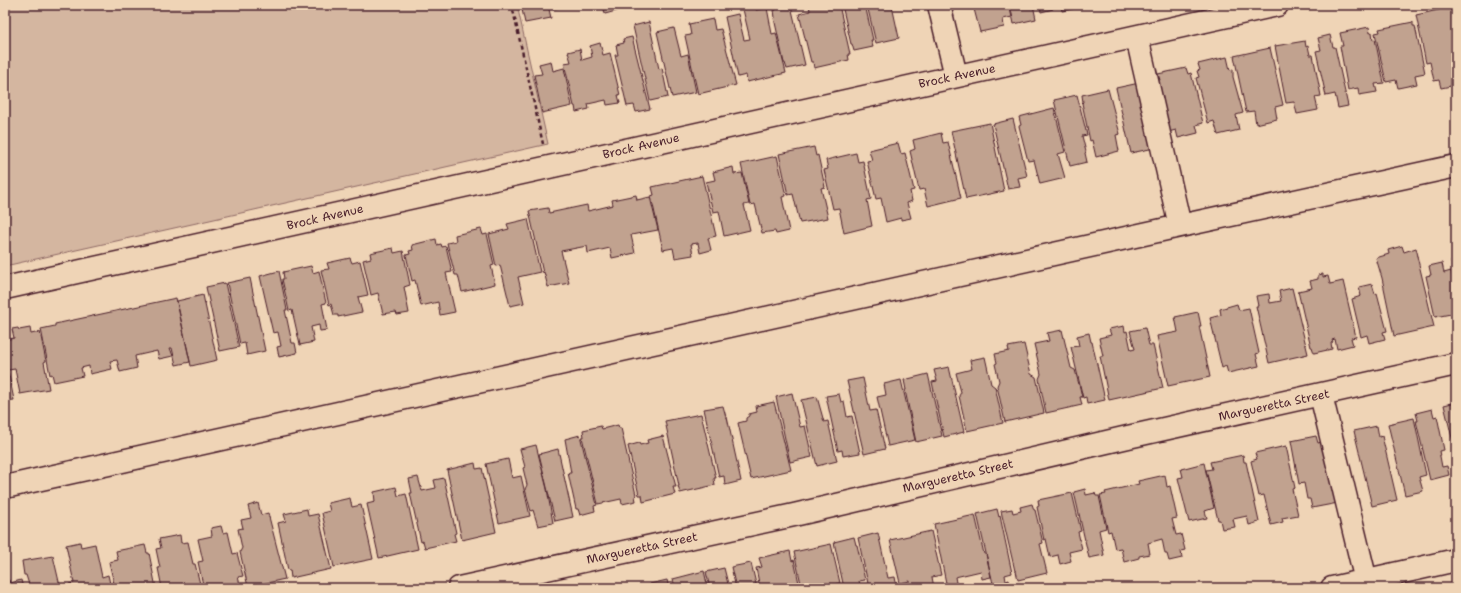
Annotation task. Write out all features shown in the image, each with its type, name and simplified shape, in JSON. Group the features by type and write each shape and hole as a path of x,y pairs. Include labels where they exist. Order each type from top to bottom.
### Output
{"street":[{"path":"939,5 956,76"},
{"name":"Brock Avenue","path":"5,288 1277,5"},
{"path":"1137,37 1180,226"},
{"path":"5,487 1456,166"},
{"name":"Margueretta Street","path":"459,588 794,515 1128,437 1456,364"},
{"path":"1321,395 1366,580"},
{"path":"1332,588 1456,560"}],"path":[{"path":"509,5 513,10 544,148"}],"shaded area":[{"path":"5,5 517,5 548,144 5,266"}],"building":[{"path":"521,5 548,5 551,18 525,23"},
{"path":"551,5 571,5 552,9"},
{"path":"603,5 626,5 627,8 605,14"},
{"path":"626,5 641,5 627,8"},
{"path":"742,5 755,5 756,10 767,8 772,34 776,33 786,73 747,82 746,75 738,77 725,17 738,14 744,40 750,39"},
{"path":"775,5 791,6 805,65 787,69 784,63 774,18 774,10 776,10"},
{"path":"809,5 839,5 850,54 848,54 849,60 814,68 813,62 811,62 799,14 810,11"},
{"path":"842,5 865,5 873,40 871,40 873,47 854,51"},
{"path":"867,5 885,5 886,7 892,6 899,38 876,43"},
{"path":"973,5 1009,5 1012,17 1003,19 1004,27 980,32"},
{"path":"1010,5 1033,5 1036,19 1014,24"},
{"path":"1034,5 1052,5 1053,9 1041,12 1040,7 1034,8"},
{"path":"1061,5 1091,5 1062,11"},
{"path":"1456,6 1456,85 1441,88 1439,80 1434,81 1430,62 1426,63 1416,15"},
{"path":"713,19 715,30 721,29 736,85 698,94 685,36 691,35 689,24"},
{"path":"649,22 659,69 662,68 668,97 650,101 633,26"},
{"path":"1413,22 1425,73 1415,75 1417,84 1398,88 1396,80 1386,82 1375,33 1380,32 1379,29"},
{"path":"1369,27 1370,33 1372,32 1373,40 1375,39 1384,83 1375,84 1377,92 1359,95 1358,88 1348,90 1340,46 1343,46 1340,33"},
{"path":"674,28 681,56 688,54 696,92 672,97 657,32"},
{"path":"1330,35 1333,47 1335,47 1348,106 1338,108 1335,94 1326,96 1316,51 1321,50 1318,38"},
{"path":"632,37 650,109 636,112 634,105 627,106 615,55 618,55 616,45 624,43 623,39"},
{"path":"1305,41 1310,55 1313,55 1321,96 1315,97 1318,110 1297,114 1294,102 1286,103 1275,46"},
{"path":"600,43 603,55 610,53 620,95 618,95 620,103 607,105 606,100 588,104 589,109 576,112 564,63 571,62 568,52 580,49 582,60 592,57 590,46"},
{"path":"1270,48 1283,105 1275,107 1277,119 1256,124 1254,111 1246,112 1234,56"},
{"path":"1227,57 1230,70 1233,69 1233,77 1243,113 1236,115 1239,130 1218,135 1214,121 1208,123 1196,78 1199,77 1197,71 1200,70 1198,64"},
{"path":"551,61 553,71 564,68 572,106 542,113 534,75 542,74 539,64"},
{"path":"1186,68 1188,74 1191,73 1203,123 1196,125 1198,133 1178,138 1176,130 1168,132 1157,81 1160,80 1158,74"},
{"path":"1144,82 1159,147 1131,153 1116,88"},
{"path":"1108,89 1120,134 1116,135 1119,151 1096,157 1092,140 1090,141 1082,103 1082,95"},
{"path":"1077,95 1087,135 1082,136 1087,162 1070,166 1054,100"},
{"path":"1054,108 1065,152 1058,154 1065,178 1040,184 1034,160 1028,161 1019,126 1021,125 1019,117"},
{"path":"1013,119 1027,176 1018,178 1020,187 1008,189 993,124"},
{"path":"990,123 1004,191 966,199 951,131"},
{"path":"941,133 943,143 948,142 961,198 928,206 924,189 919,190 910,151 915,149 913,140"},
{"path":"898,143 901,154 905,153 914,190 910,191 912,201 907,203 911,218 901,220 901,218 886,222 881,198 876,199 867,161 872,160 869,150"},
{"path":"814,147 816,156 818,155 825,187 821,188 828,218 800,223 793,194 788,195 779,154"},
{"path":"856,153 858,162 863,161 871,199 867,200 872,226 844,233 839,208 833,209 824,170 828,169 826,160"},
{"path":"777,156 786,196 782,197 789,231 776,234 775,231 762,233 755,204 750,205 741,164"},
{"path":"733,167 734,174 742,173 749,204 744,205 750,230 724,236 719,211 713,212 706,182 715,180 713,172"},
{"path":"702,176 716,236 708,238 711,250 700,253 698,243 691,244 693,255 675,258 673,248 663,250 651,196 654,195 652,187"},
{"path":"636,195 637,200 650,197 658,230 631,235 635,253 612,258 610,248 588,253 587,246 561,251 569,283 548,287 544,272 543,273 529,211 548,208 549,213 587,205 588,211 613,205 612,200"},
{"path":"528,219 540,272 518,277 524,303 510,306 500,265 496,266 489,234 509,229 507,224"},
{"path":"481,229 483,235 487,234 494,265 491,266 495,284 462,292 458,275 455,275 447,243 456,241 455,235"},
{"path":"436,239 437,245 441,244 442,247 446,246 452,272 446,273 455,312 440,315 438,302 421,306 415,280 412,281 406,255 410,254 409,251 413,250 412,245"},
{"path":"1402,246 1404,252 1416,248 1434,327 1394,336 1382,278 1376,258 1389,254 1388,250"},
{"path":"393,248 394,253 403,251 410,285 404,287 409,313 397,315 396,312 383,314 378,293 371,295 363,260 371,258 370,253"},
{"path":"350,258 352,263 360,261 368,295 358,297 362,312 338,317 338,315 334,315 331,304 329,305 321,270 329,269 327,263"},
{"path":"1456,260 1456,283 1451,261"},
{"path":"1442,263 1444,273 1451,271 1456,291 1456,313 1435,317 1426,276 1431,275 1429,266"},
{"path":"311,266 313,273 319,271 326,303 322,304 327,330 320,331 319,325 311,327 314,342 300,345 292,310 289,311 282,279 284,279 283,272"},
{"path":"279,271 292,343 295,343 297,353 279,357 277,347 281,346 278,332 273,333 260,276"},
{"path":"1323,274 1323,277 1328,276 1330,284 1343,281 1356,337 1351,338 1353,345 1337,349 1335,339 1332,340 1333,342 1331,343 1332,349 1314,353 1311,347 1298,291 1312,288 1310,281 1318,279 1318,275"},
{"path":"250,278 265,351 247,355 245,343 240,344 227,283"},
{"path":"225,283 239,347 220,351 206,287"},
{"path":"1372,284 1375,294 1377,293 1387,331 1383,332 1385,339 1369,343 1367,335 1361,337 1352,299 1361,296 1359,287"},
{"path":"1292,288 1308,354 1269,363 1256,306 1258,306 1256,296 1269,294 1270,303 1281,301 1279,291"},
{"path":"203,295 217,360 191,366 177,301"},
{"path":"176,298 190,362 176,365 172,348 170,348 173,356 159,359 157,351 135,356 137,368 120,372 117,360 110,361 112,369 90,374 89,366 81,368 83,376 54,382 52,374 50,375 41,329 55,326 55,324"},
{"path":"1237,304 1239,310 1249,308 1259,353 1256,354 1259,366 1228,373 1226,366 1222,368 1210,318 1221,315 1220,309"},
{"path":"1198,312 1201,326 1199,326 1210,377 1168,386 1157,336 1178,332 1175,317"},
{"path":"1124,326 1125,332 1127,331 1131,350 1135,349 1130,331 1145,328 1149,345 1153,345 1163,388 1109,400 1100,356 1103,356 1099,338 1111,335 1109,329"},
{"path":"18,328 19,330 30,328 31,334 40,332 46,361 44,362 49,389 20,394 15,369 8,370 14,400 5,401 5,340 14,338 12,329"},
{"path":"1062,330 1071,368 1075,370 1080,388 1082,405 1046,413 1039,379 1041,374 1034,344 1049,341 1047,333"},
{"path":"1089,333 1105,400 1087,404 1086,397 1083,398 1071,347 1079,346 1077,336"},
{"path":"1024,344 1031,374 1036,377 1044,413 1005,422 997,386 999,381 995,364 997,363 995,354 1009,351 1008,347"},
{"path":"985,357 991,384 995,387 1003,423 967,431 959,396 961,392 956,373 972,369 970,360"},
{"path":"949,367 964,432 944,437 932,382 937,381 934,370"},
{"path":"928,374 942,436 916,442 904,380"},
{"path":"863,378 870,411 876,410 885,449 864,454 847,381"},
{"path":"901,380 915,440 888,446 877,397 886,395 884,384"},
{"path":"792,393 800,427 805,426 812,457 790,462 776,397"},
{"path":"839,394 841,402 844,401 847,417 852,416 860,453 843,456 842,450 838,451 826,396"},
{"path":"817,397 824,422 828,421 837,461 817,466 801,400"},
{"path":"774,402 791,470 751,479 738,423 746,421 749,414 757,412 756,406"},
{"path":"1456,402 1456,446 1454,446 1444,405"},
{"path":"723,406 727,417 741,481 725,485 724,476 719,477 704,409"},
{"path":"1432,409 1434,417 1437,416 1444,450 1439,451 1442,467 1447,466 1449,475 1430,480 1416,421 1418,421 1416,413"},
{"path":"701,414 716,478 714,478 715,485 680,493 665,421"},
{"path":"1414,418 1426,475 1419,477 1423,491 1405,495 1388,424"},
{"path":"618,425 619,428 621,428 636,495 636,501 622,504 621,499 598,504 582,437 584,437 583,430 601,426 602,429"},
{"path":"1377,426 1379,437 1382,436 1397,500 1372,506 1354,431"},
{"path":"580,435 597,505 594,506 595,511 580,515 578,509 576,509 568,473 571,473 565,439"},
{"path":"663,436 676,487 673,487 675,494 643,502 642,495 639,495 628,446 639,443 640,445 648,443 647,440"},
{"path":"1316,436 1318,443 1329,440 1338,503 1312,508 1310,499 1307,499 1304,483 1299,484 1291,441"},
{"path":"536,445 547,489 553,523 538,526 533,510 531,511 525,489 527,485 523,468 525,467 520,449"},
{"path":"1286,446 1295,488 1292,489 1298,515 1282,518 1283,522 1271,525 1264,495 1259,496 1251,461 1257,459 1255,453"},
{"path":"558,449 573,517 555,521 539,454"},
{"path":"1243,455 1244,462 1246,462 1259,522 1249,525 1247,516 1233,519 1235,527 1222,529 1220,520 1218,520 1206,470 1212,469 1210,462"},
{"path":"508,459 512,478 521,476 530,516 499,523 486,464"},
{"path":"475,463 476,469 482,468 496,532 462,540 447,470"},
{"path":"1204,463 1214,508 1205,511 1207,518 1189,522 1178,478 1183,477 1181,469"},
{"path":"1165,475 1167,487 1170,486 1177,518 1172,519 1176,535 1181,534 1185,550 1181,551 1182,558 1169,561 1167,554 1165,554 1162,539 1148,543 1150,554 1139,556 1139,558 1124,562 1121,548 1115,549 1111,531 1108,532 1100,495 1106,494 1105,492 1139,484 1138,481"},
{"path":"418,477 422,491 436,488 434,480 444,478 456,533 454,534 456,541 425,548 423,541 421,542 410,493 412,493 409,479"},
{"path":"396,487 398,496 406,494 418,549 379,558 367,504 375,502 374,492"},
{"path":"1085,489 1086,495 1095,493 1096,496 1099,496 1106,528 1099,530 1104,555 1089,558 1074,492"},
{"path":"1072,493 1081,531 1078,532 1082,549 1069,552 1071,561 1060,564 1058,555 1050,557 1046,539 1044,540 1037,507 1039,506 1038,500"},
{"path":"350,498 352,507 361,505 373,559 334,567 322,513 330,511 328,503"},
{"path":"258,503 261,515 268,513 285,579 248,587 240,552 242,548 238,529 243,528 241,520 251,518 248,506"},
{"path":"1032,504 1035,510 1043,543 1040,544 1047,573 1018,580 1001,511 1012,509 1013,513 1021,511 1020,507"},
{"path":"307,509 308,516 318,514 331,569 291,578 278,523 286,521 284,514"},
{"path":"997,509 999,517 1000,516 1012,573 1005,575 1006,581 1009,580 1010,586 1003,588 994,588 977,514"},
{"path":"975,515 991,577 982,579 981,571 955,577 957,588 947,588 934,524"},
{"path":"221,526 223,533 228,532 233,554 237,553 243,576 238,577 241,588 227,588 226,585 221,588 207,588 206,585 203,585 198,562 203,561 198,539 212,536 211,528"},
{"path":"931,531 941,575 932,577 934,588 911,588 910,581 900,583 890,540"},
{"path":"878,533 888,578 895,577 897,588 869,588 858,538"},
{"path":"180,535 181,543 188,542 201,588 162,588 156,549 161,548 159,539"},
{"path":"854,537 865,580 859,581 861,588 844,588 834,542"},
{"path":"80,542 81,547 95,544 102,577 108,575 111,588 70,588 69,584 74,583 66,545"},
{"path":"831,544 840,583 836,584 837,588 802,588 794,552"},
{"path":"145,545 147,553 149,553 156,588 115,588 109,562 118,560 116,551"},
{"path":"790,551 792,561 794,560 800,588 760,588 756,568 762,567 759,558"},
{"path":"53,556 60,586 66,584 67,588 30,588 26,575 24,575 22,561"},
{"path":"751,563 757,588 736,588 731,567"},
{"path":"724,568 729,588 710,588 706,572"},
{"path":"704,571 708,588 675,588 673,579"},
{"path":"9,580 10,583 21,580 23,588 5,588 5,581"},
{"path":"667,580 669,588 651,588 650,584"}]}
